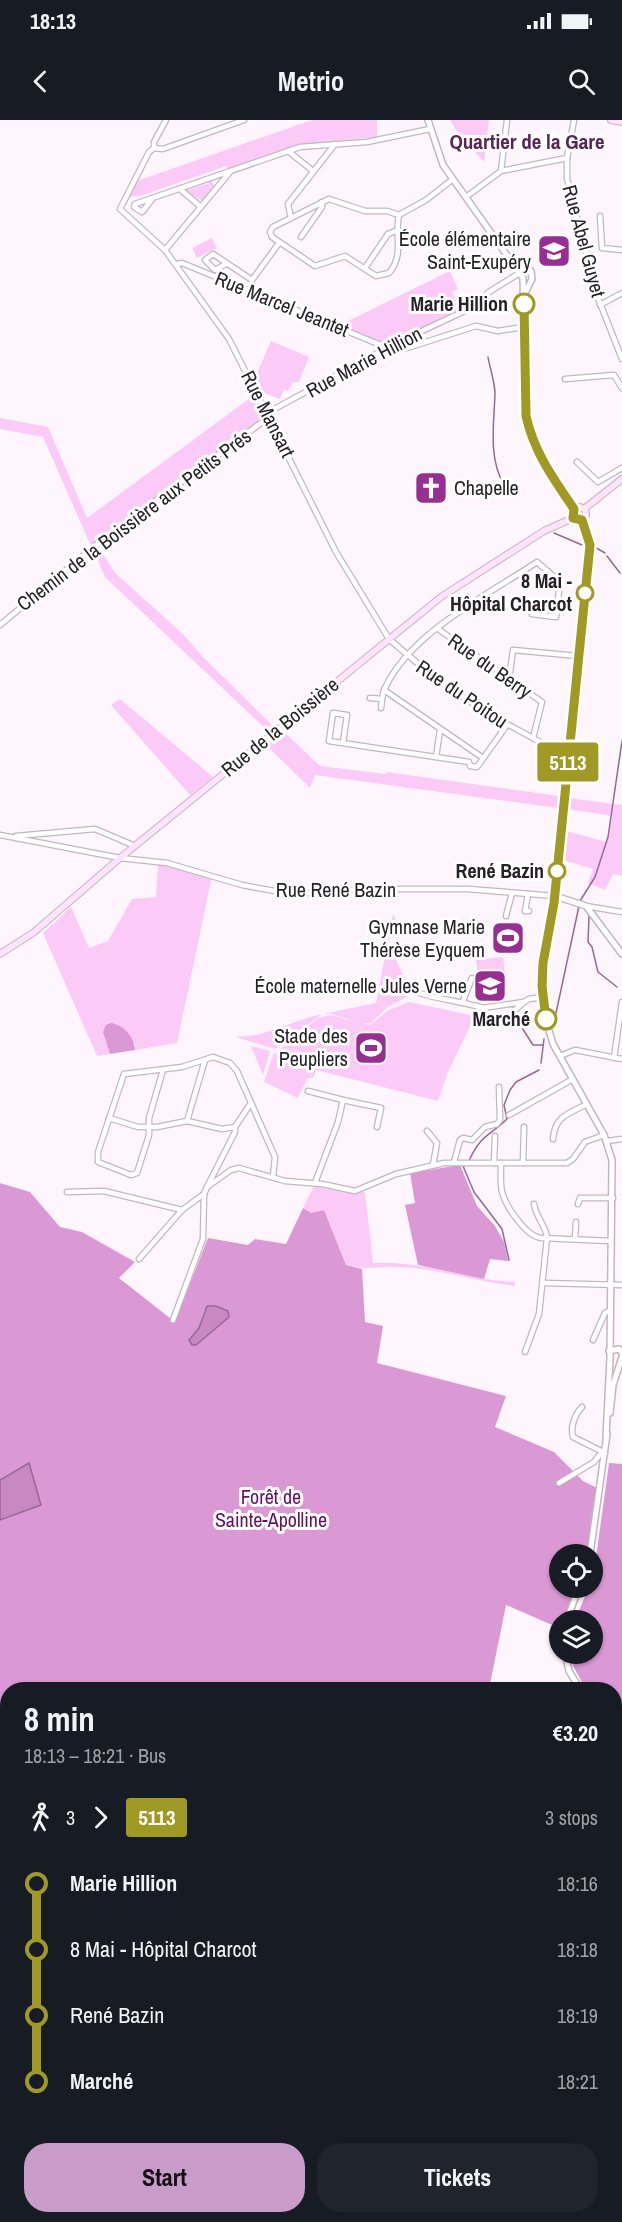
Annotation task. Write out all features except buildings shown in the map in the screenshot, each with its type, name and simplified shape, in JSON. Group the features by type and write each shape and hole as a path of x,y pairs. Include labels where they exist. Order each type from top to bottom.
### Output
{"main road":[{"path":"610,120 622,122"},
{"path":"584,509 586,515 582,520 573,518 574,509 584,509 622,479"},
{"name":"Rue de la Boissière","path":"0,954 33,933 120,858 461,583 551,527 573,518"}],"street":[{"path":"166,120 154,142 154,148 163,149 244,120"},
{"path":"428,120 440,158 453,179 469,195 527,282"},
{"path":"501,171 507,120"},
{"name":"Rue Abel Guyet","path":"574,120 567,158 567,178 600,305 622,359"},
{"path":"153,198 288,151 309,146 368,142 430,129"},
{"path":"291,218 288,204 335,144"},
{"name":"Rue Mansart","path":"154,148 148,152 120,209 165,250 229,339 336,552 389,639"},
{"path":"288,151 314,171"},
{"path":"469,195 501,171 567,158"},
{"path":"165,250 232,170"},
{"path":"399,215 399,252 391,271 379,277 345,256 315,266 272,237 271,229 322,202 334,200 365,211 387,211 399,215 426,200 453,179"},
{"path":"180,189 201,207"},
{"path":"301,237 322,207 322,202"},
{"path":"600,216 602,248 622,250"},
{"path":"365,268 388,234 398,230"},
{"path":"226,264 252,280 279,243"},
{"path":"514,261 531,271 525,293 523,327 526,416 542,461 574,509"},
{"name":"Rue Marcel Jeantet","path":"176,264 182,263 388,348"},
{"path":"521,272 524,266"},
{"name":"Rue Marie Hillion","path":"268,415 388,348 473,307 489,291 521,272"},
{"path":"600,305 622,293"},
{"path":"388,348 407,348 476,326 498,331 523,327"},
{"path":"565,379 608,374 616,376 622,388"},
{"name":"Chemin de la Boissière aux Petits Prés","path":"0,625 96,545 268,415"},
{"path":"577,462 598,482 622,468"},
{"path":"582,520 589,539 590,552 555,896 543,963 543,997 549,1034 606,1138 613,1172 609,1342 619,1353"},
{"path":"381,708 384,690 406,656 462,610 535,560 560,582 556,617 532,614"},
{"name":"Rue du Berry","path":"438,629 542,702 533,738"},
{"name":"Rue du Poitou","path":"389,639 406,656 435,678 568,762"},
{"path":"509,680 513,650 578,656"},
{"path":"384,690 483,758"},
{"path":"370,698 382,699"},
{"path":"343,743 347,716 333,713 329,741 469,762 470,766 477,767 507,725"},
{"path":"436,757 440,730"},
{"path":"469,762 474,754"},
{"path":"0,835 26,837 95,829 135,846"},
{"name":"Rue René Bazin","path":"26,837 120,858 167,862 242,885 291,894 369,889 468,890 555,896"},
{"path":"506,916 512,893"},
{"path":"524,911 528,894"},
{"path":"555,896 586,906 622,912"},
{"path":"586,906 622,954"},
{"path":"463,1001 472,978"},
{"path":"419,993 448,1001 456,999 483,1008 524,1002"},
{"path":"483,1008 482,1014 502,1021 529,999 543,997"},
{"path":"614,1058 622,1002"},
{"path":"560,1056 575,1050 622,1059"},
{"path":"163,1070 148,1118 149,1127 138,1173 131,1174 98,1162 109,1118 124,1074 148,1069 163,1070 220,1058 234,1067 251,1103 275,1157 273,1177"},
{"path":"187,1121 205,1060"},
{"path":"509,1116 573,1079"},
{"path":"454,1162 460,1140 463,1138 472,1140 485,1127 497,1124 500,1120 499,1087"},
{"path":"308,1091 381,1107 377,1126"},
{"path":"315,1183 338,1122 343,1100"},
{"path":"173,1320 203,1239 204,1194 236,1132 236,1127 251,1103"},
{"path":"553,1139 555,1124 587,1104"},
{"path":"109,1118 149,1127 187,1121 222,1129 236,1127"},
{"path":"523,1163 524,1127"},
{"path":"427,1131 437,1143 433,1165"},
{"path":"494,1163 495,1136"},
{"path":"207,1187 231,1170 239,1168 273,1177 355,1191 396,1174 454,1162 567,1162 573,1159 585,1142 606,1138 622,1139"},
{"path":"501,1163 501,1189 506,1203 531,1235 611,1241"},
{"path":"67,1192 104,1191 182,1210"},
{"path":"139,1259 182,1210 204,1194"},
{"path":"578,1204 580,1198 613,1198"},
{"path":"525,1352 538,1314 547,1238 545,1227 536,1215 534,1204"},
{"path":"575,1239 576,1222"},
{"path":"543,1283 622,1285"},
{"path":"593,1340 605,1312 609,1311"},
{"path":"606,1437 610,1359 619,1353"},
{"path":"591,1544 619,1353"},
{"path":"582,1407 571,1430 573,1437 603,1452"},
{"path":"559,1483 594,1462 603,1452"},
{"path":"567,1664 576,1682"}],"shaded area":[{"path":"312,120 377,120 377,137 303,144 228,170 226,166 143,195 126,198 134,182"},
{"path":"450,120 489,120 484,162 473,150 469,151"},
{"path":"208,180 212,180 214,187 203,201 185,191 188,187 189,190 209,183"},
{"path":"212,238 217,248 197,258 192,248"},
{"path":"450,271 458,289 452,292 461,311 385,344 340,325"},
{"path":"271,341 309,357 299,382 293,382 288,391 284,389 280,399 264,393 254,380"},
{"path":"257,393 269,417 91,546 43,437 0,429 0,418 48,427 87,518"},
{"path":"98,546 115,573 183,634 273,726 268,731 105,577 93,549"},
{"path":"120,699 213,777 190,795 111,705"},
{"path":"283,731 320,766 386,774 387,772 559,796 558,808 315,775 310,788 265,744"},
{"path":"569,798 622,805 622,876 613,874 605,890 588,883 593,869 563,860 566,831 607,842 612,816 568,809"},
{"path":"158,864 212,876 177,1043 135,1050 135,1044 103,1032 110,1054 97,1056 43,933 71,907 89,948 108,941 132,899 156,897"},
{"path":"393,914 400,928 390,933 389,945 412,994 388,1007 371,1023 323,1014 376,1003"},
{"path":"503,957 505,974 478,977 476,960"},
{"name":"Stade des Peupliers","path":"409,1002 475,1016 448,1072 438,1101 316,1070 314,1077 307,1079 298,1098 264,1082 273,1055 318,1018 331,1015 370,1025 387,1011"},
{"path":"322,1014 275,1049 236,1037 258,1035"},
{"path":"251,1046 270,1051 263,1075"},
{"path":"314,1186 347,1193 365,1192 373,1263 409,1264 479,1278 515,1282 515,1286 414,1268 363,1268 346,1265 324,1210 311,1214 303,1208"},
{"path":"207,1306 216,1306 228,1311 229,1317 196,1345 192,1345 189,1340 199,1328"},
{"path":"29,1463 41,1505 0,1520 0,1480"}],"green space":[{"path":"111,1023 128,1032 135,1050 110,1054 103,1032 106,1025"},
{"path":"460,1165 477,1206 495,1226 504,1242 508,1261 490,1259 484,1279 418,1265 405,1205 415,1203 410,1173"},
{"name":"Forêt de Sainte-Apolline","path":"0,1183 30,1192 60,1227 82,1232 135,1262 119,1278 175,1322 208,1238 248,1245 255,1239 286,1244 303,1208 311,1213 324,1210 346,1265 362,1269 365,1322 383,1326 377,1363 506,1396 495,1427 554,1452 583,1481 597,1488 591,1544 549,1544 549,1598 576,1598 572,1610 549,1610 549,1624 506,1605 490,1682 0,1682 0,1520 11,1516 20,1468 0,1480","holes":["205,1309 228,1311 229,1317 196,1345 190,1340 199,1328"]},
{"path":"609,1463 622,1464 622,1682 582,1682 573,1664 603,1664 603,1610 579,1610 584,1598 603,1598 603,1544 598,1544"}],"waterway":[{"path":"488,357 495,389 494,452 499,475 504,485"},
{"path":"554,533 582,545"},
{"path":"593,546 605,553"},
{"path":"607,556 620,573"},
{"path":"580,901 595,877 608,837 622,741"},
{"path":"549,1018 556,1013 579,906"},
{"path":"589,916 588,942 592,947 598,972 617,987"},
{"path":"517,1020 533,1045 543,1045"},
{"path":"541,1063 544,1039"},
{"path":"469,1161 481,1141 507,1119 504,1105 516,1082 539,1070"},
{"path":"467,1165 463,1166 474,1192 502,1229 509,1260"}],"bus line":[{"name":"5113","path":"524,304 526,416 530,432 542,461 574,509 573,518 578,521 582,520 590,545 554,903 543,963 542,986 546,1019"}],"place":[{"name":"École élémentaire Saint-Exupéry","path":"554,251"},
{"name":"Marie Hillion","path":"524,304"},
{"name":"Chapelle","path":"431,488"},
{"name":"8 Mai - Hôpital Charcot","path":"585,593"},
{"name":"René Bazin","path":"557,871"},
{"name":"Gymnase Marie Thérèse Eyquem","path":"508,938"},
{"name":"École maternelle Jules Verne","path":"490,986"},
{"name":"Marché","path":"546,1019"},
{"name":"Stade des Peupliers","path":"371,1048"}],"district":[{"name":"Quartier de la Gare","path":"527,142"}]}
